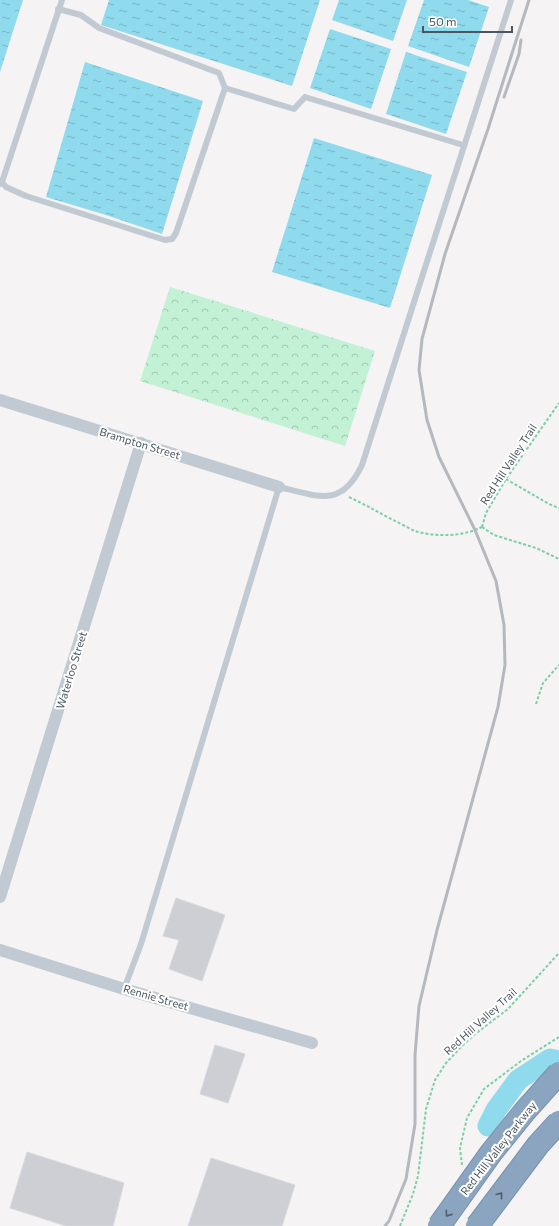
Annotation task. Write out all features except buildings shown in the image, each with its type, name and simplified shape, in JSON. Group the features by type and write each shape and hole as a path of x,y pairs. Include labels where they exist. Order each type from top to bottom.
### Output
{"highway":[{"name":"Red Hill Valley Parkway","path":"439,1226 491,1153 525,1111 559,1073"},
{"path":"477,1226 538,1145 559,1122"}],"street":[{"name":"Brampton Street","path":"0,400 279,487"},
{"name":"Waterloo Street","path":"0,897 141,443"},
{"name":"Rennie Street","path":"0,950 312,1043"}],"lane":[{"path":"58,8 81,16 98,28 219,73 225,88 176,234 170,239 165,240 26,196 6,187 1,183 58,8 62,0"},
{"path":"124,988 141,944 279,487 317,496 331,496 348,487 354,480 362,464 414,304 463,145 511,0"},
{"path":"225,88 294,109 305,97 463,145"}],"path":[{"name":"Red Hill Valley Trail","path":"482,527 486,513 506,480 559,403"},
{"path":"506,480 559,508"},
{"path":"340,492 414,531 450,535 463,534 482,527 494,535 536,548 559,558"},
{"path":"536,704 543,683 559,665"},
{"name":"Red Hill Valley Trail","path":"400,1226 413,1194 418,1176 426,1109 435,1080 446,1062 475,1034 508,1009 559,953"},
{"path":"463,1169 460,1148 467,1118 484,1089 521,1061 559,1037"}],"green space":[{"path":"170,287 375,351 345,446 140,381"}],"water":[{"path":"0,0 23,0 0,72"},
{"path":"109,0 320,0 292,86 101,25"},
{"path":"339,0 407,0 393,41 332,20"},
{"path":"424,0 468,0 489,7 469,67 408,46"},
{"path":"330,29 391,49 371,109 310,88"},
{"path":"406,52 467,72 446,134 386,114"},
{"path":"85,62 203,101 162,234 46,197"},
{"path":"314,138 432,175 390,308 272,272"}],"waterway":[{"path":"488,1126 496,1110 518,1080 550,1059 559,1061"}],"railway":[{"path":"385,1226 389,1221 406,1179 415,1124 415,1055 419,1006 437,930 498,707 505,665 504,625 496,581 475,530 439,457 427,420 419,370 422,339 445,254 488,129 529,0"},
{"path":"504,97 519,54 521,40"}]}
